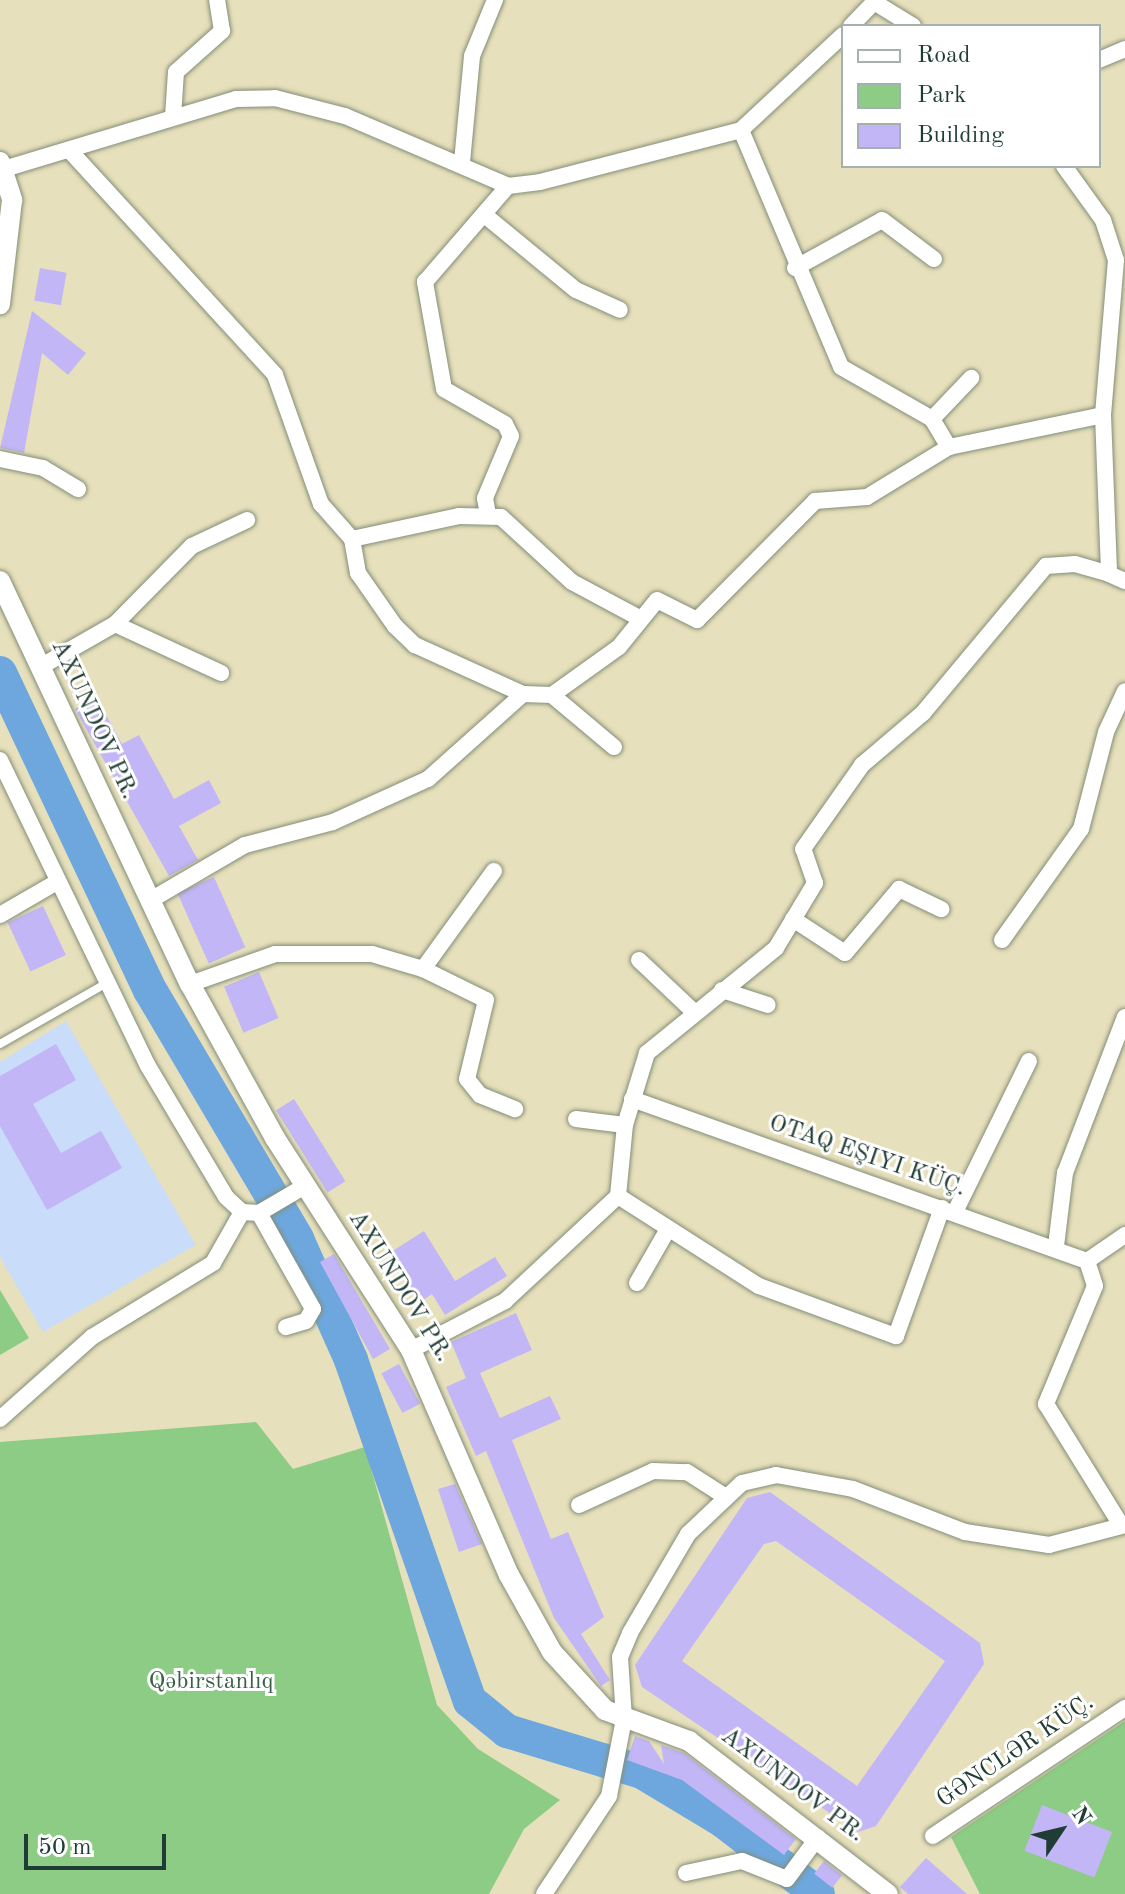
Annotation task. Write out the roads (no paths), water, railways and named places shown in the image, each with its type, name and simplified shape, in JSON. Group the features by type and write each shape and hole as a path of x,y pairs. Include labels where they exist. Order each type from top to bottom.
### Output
{"street":[{"path":"173,117 176,72 222,31 217,0"},
{"path":"462,162 472,56 495,0"},
{"path":"853,24 873,1 896,6 911,24"},
{"path":"0,304 12,200 2,166 71,152 173,117 275,98 345,116 462,162 508,186 741,130 841,37"},
{"path":"1101,59 1125,49"},
{"path":"741,130 795,268 841,367 932,419 949,447"},
{"path":"71,152 275,375 321,504 352,539 358,573 395,626 443,659 523,694 552,695 619,647 639,618 666,598 697,620 815,501 867,497 949,447 1103,415"},
{"path":"1065,168 1112,242 1119,327 1103,415 1109,574"},
{"path":"488,515 485,498 511,436 505,424 444,389 425,282 446,250 487,217 508,186"},
{"path":"487,217 576,290 620,310"},
{"path":"795,268 882,220 934,259"},
{"path":"932,419 971,378"},
{"path":"0,459 43,468 78,489"},
{"path":"352,539 488,515 509,522 572,582 639,618"},
{"path":"40,667 115,624 178,557 247,520"},
{"path":"411,1350 505,1301 618,1196 625,1125 647,1053 722,990 763,963 793,919 817,875 803,849 862,765 923,713 1035,575 1059,563 1109,574 1125,581"},
{"name":"AXUNDOV PR.","path":"0,581 149,901 296,1190 411,1350 530,1616 571,1678 624,1719 689,1741 818,1837 888,1894"},
{"path":"115,624 221,673"},
{"path":"1002,940 1081,829 1106,732 1125,691"},
{"path":"149,901 245,845 333,822 428,779 523,694"},
{"path":"552,695 614,747"},
{"path":"0,760 57,882 178,1120 242,1212"},
{"path":"423,969 494,871"},
{"path":"0,915 57,882"},
{"path":"793,919 845,953 899,889 941,909"},
{"path":"190,984 275,954 372,954 423,969 486,1000 467,1079 480,1095 515,1109"},
{"path":"639,960 695,1013"},
{"path":"722,990 768,1005"},
{"path":"1056,1246 1065,1173 1125,1017"},
{"path":"618,1196 759,1286 896,1336 948,1210 1029,1061"},
{"name":"OTAQ EŞIYI KÜÇ.","path":"632,1099 1056,1246 1087,1261"},
{"path":"576,1119 625,1125"},
{"path":"242,1212 259,1213 296,1190"},
{"path":"0,1419 92,1337 213,1263 242,1212"},
{"path":"259,1213 313,1309 306,1321 286,1327"},
{"path":"637,1283 668,1229"},
{"path":"544,1894 601,1812 614,1779 624,1719 620,1657 630,1633 688,1534 723,1495 754,1477 776,1475 853,1489 965,1532 1049,1545 1123,1525 1046,1404 1095,1286 1087,1261 1125,1235"},
{"path":"579,1505 653,1471 687,1472 723,1495"},
{"name":"GƏNCLƏR KÜÇ.","path":"933,1836 1125,1708"},
{"path":"686,1873 742,1861 789,1886 799,1863 818,1837"}],"lane":[{"path":"0,1044 107,983"}],"waterway":[{"path":"0,673 150,990 297,1239 351,1360 470,1701 507,1731 642,1772 722,1820 818,1894"}],"park label":[{"name":"Qəbirstanlıq","path":"211,1683"}]}
